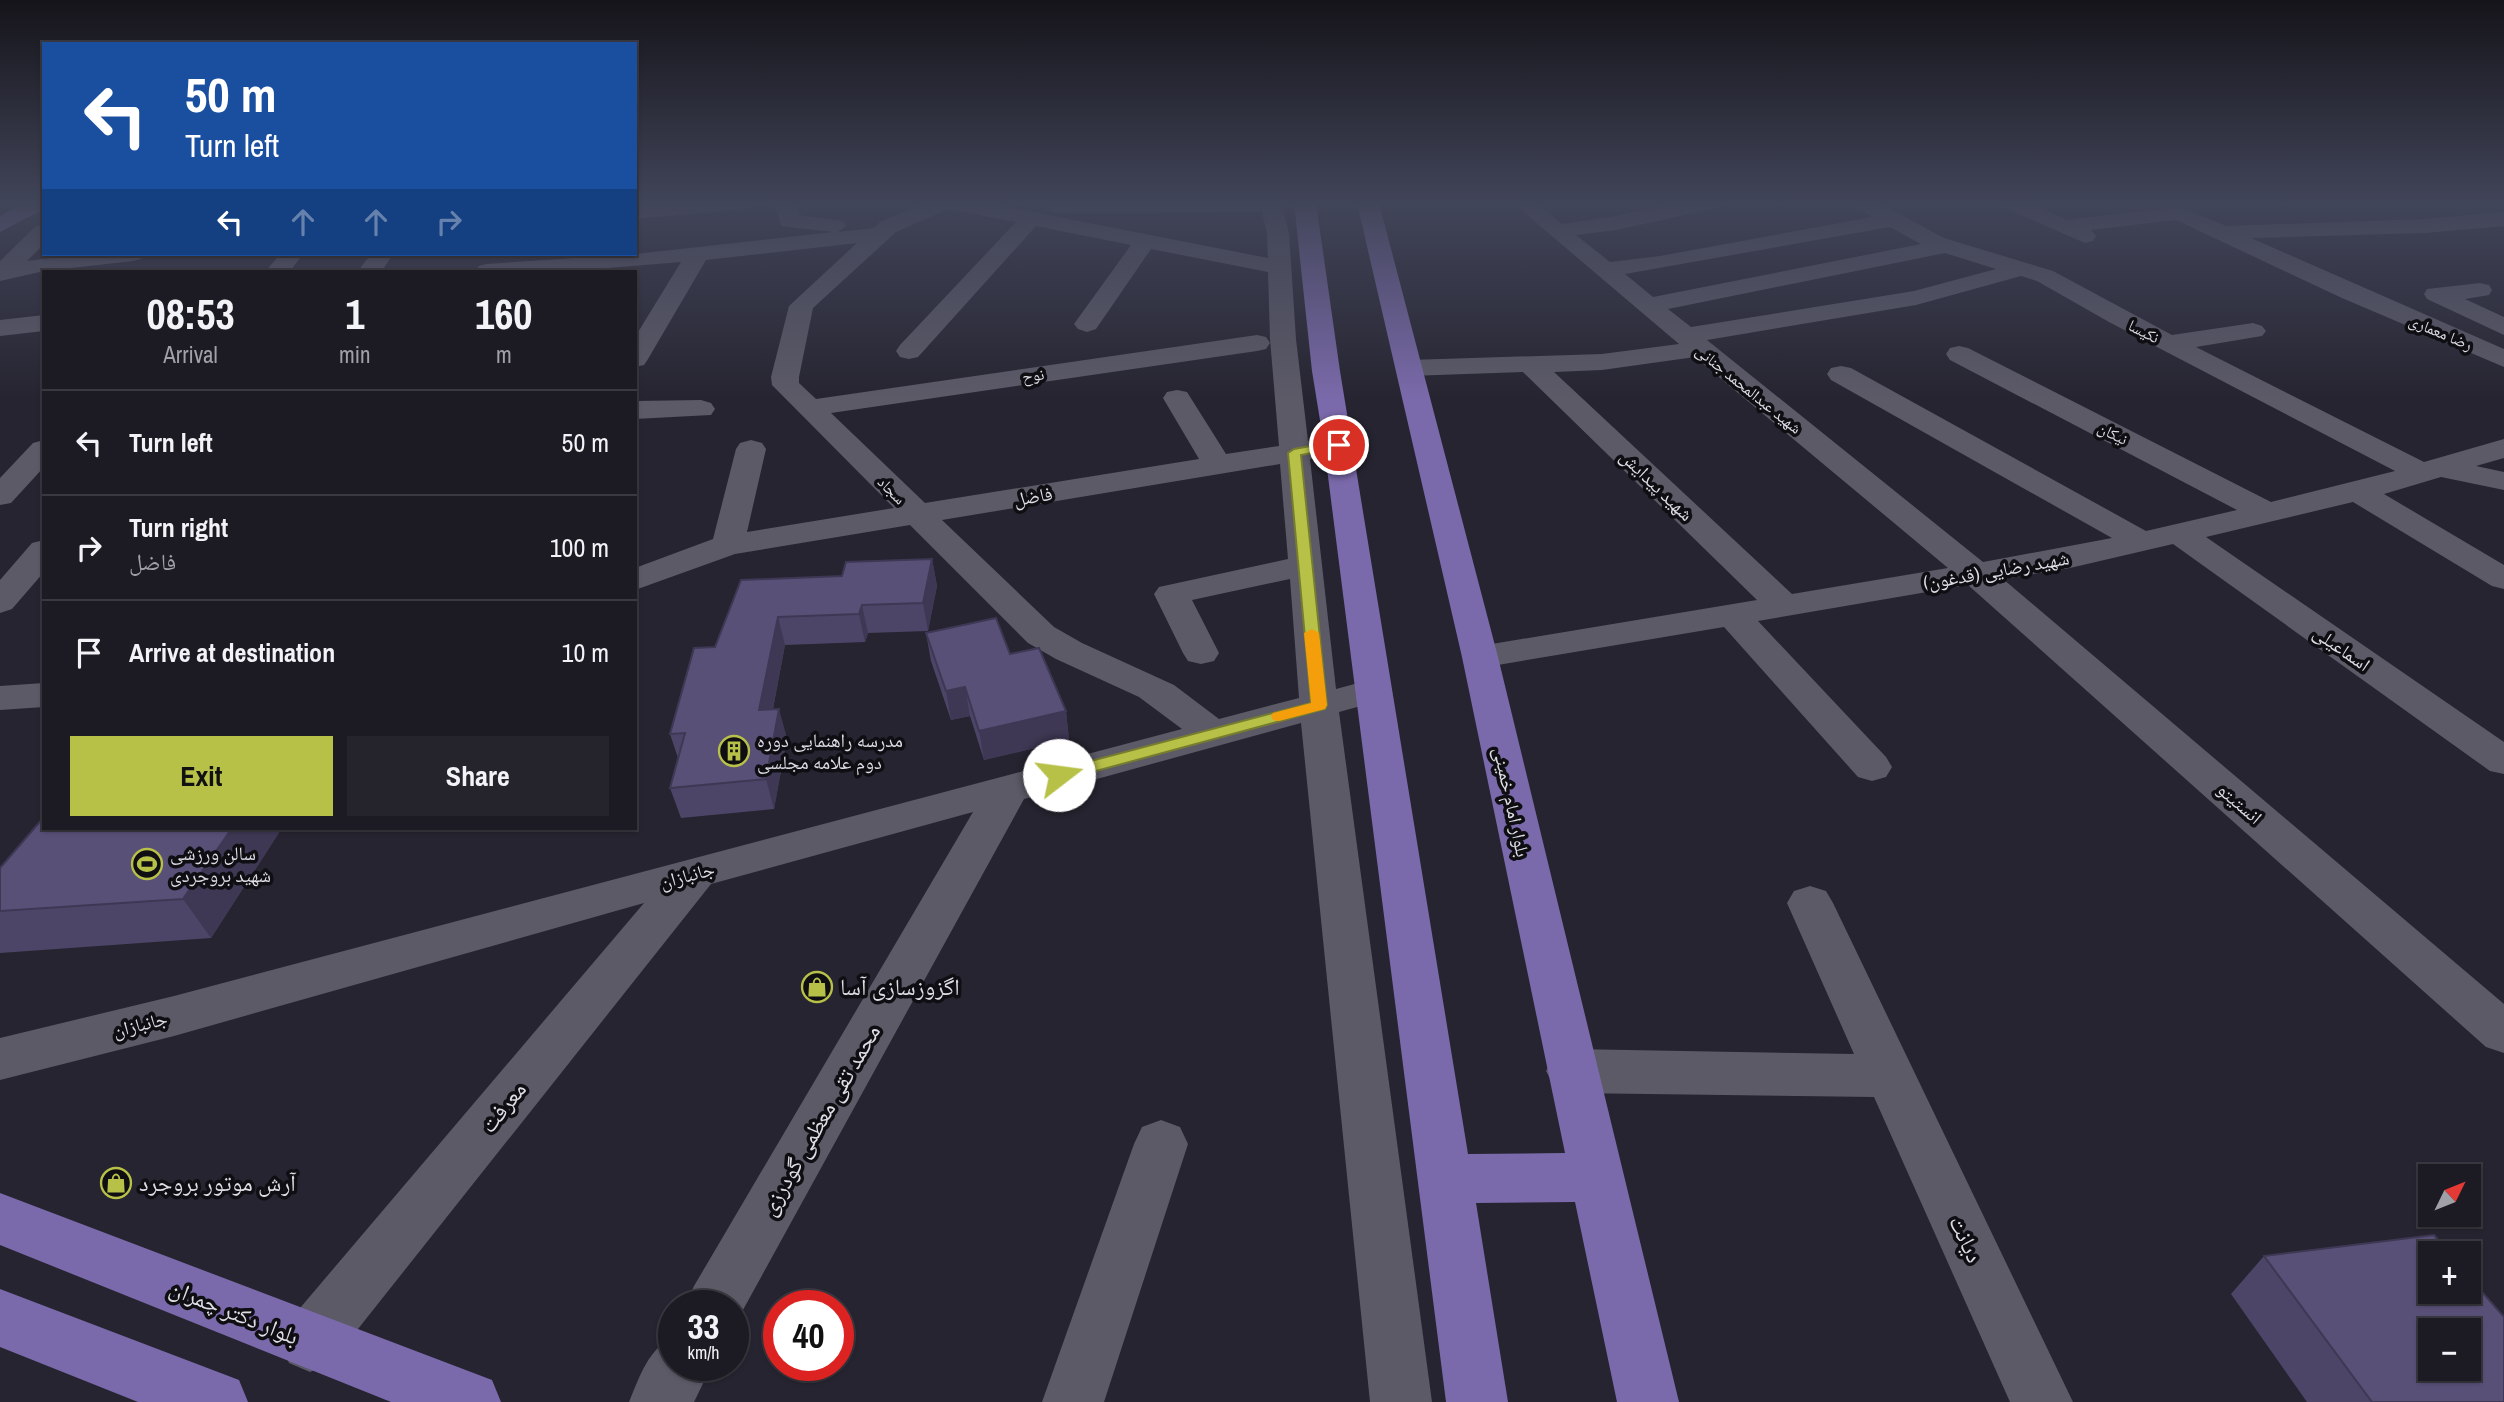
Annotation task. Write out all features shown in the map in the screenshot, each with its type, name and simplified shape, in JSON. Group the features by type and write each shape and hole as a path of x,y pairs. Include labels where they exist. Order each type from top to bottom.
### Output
{"main road":[{"path":"1285,268 1290,361 1339,445 1477,1402"},
{"name":"بلوار امام خمینی","path":"1384,268 1480,657 1648,1402"},
{"path":"1444,1180 1596,1177"},
{"name":"بلوار دکتر چمران","path":"0,1219 310,1342 470,1402"},
{"path":"0,1318 213,1401"}],"street":[{"path":"1,272 27,268"},
{"path":"637,356 689,268"},
{"name":"سجاد","path":"842,268 801,306 785,377 786,385 1041,635 1090,663 1150,688 1180,705 1212,734"},
{"path":"909,351 985,268"},
{"path":"1087,324 1126,268"},
{"path":"1280,268 1290,361 1294,453 1319,705 1401,1402"},
{"path":"1603,270 1616,268"},
{"path":"1647,306 1834,268"},
{"name":"رضا معماری","path":"2299,268 2504,359"},
{"path":"1409,369 1602,362 1916,298 2021,269"},
{"name":"نکیسا","path":"2021,269 2045,276 2168,343 2428,470"},
{"name":"شهید عبدالمحمد جنانی","path":"1603,270 1976,574"},
{"path":"2480,290 2436,294 2504,327"},
{"path":"0,328 42,323"},
{"path":"2168,343 2253,331"},
{"name":"نیکان","path":"1959,354 2267,513"},
{"name":"نوح","path":"809,408 1290,361"},
{"name":"شهید پیدایش","path":"1531,365 1784,606"},
{"path":"1842,374 2142,542"},
{"path":"1177,398 1218,465"},
{"path":"637,410 701,409"},
{"name":"فاضل","path":"637,579 728,545 1339,445"},
{"name":"(قدغون) شهید رضایی","path":"1480,657 1976,574 2142,542 2358,492 2504,448"},
{"path":"728,545 751,449"},
{"path":"0,496 42,451"},
{"path":"2428,470 2504,481"},
{"path":"2358,492 2504,579"},
{"name":"اسماعیلی","path":"2180,534 2504,761"},
{"path":"0,603 42,552"},
{"path":"1201,653 1171,594 1305,566"},
{"name":"انستیتو","path":"1976,574 2504,1032"},
{"path":"1733,614 1872,767"},
{"name":"جانبازان","path":"0,1059 174,1016 696,872 1373,691"},
{"path":"0,698 42,695"},
{"name":"محمد تقی معظمی گودرزی","path":"724,1290 1008,789"},
{"name":"معرفت","path":"310,1342 696,872"},
{"name":"دیانت","path":"1810,903 2042,1402"},
{"path":"1572,1071 1891,1076"},
{"path":"1073,1402 1161,1143"},
{"path":"660,1402 672,1381"}],"building":[{"path":"932,559 923,603 862,605 859,614 778,617 759,710 779,709 766,779 670,788 685,733 670,734 694,648 715,647 741,580 842,576 846,562"},
{"path":"996,618 1010,654 1039,648 1066,711 979,731 965,687 946,691 926,633"},
{"path":"42,819 42,830 231,830 183,899 0,911 0,868"},
{"path":"2434,1235 2439,1241 2418,1241 2418,1304 2481,1304 2481,1291 2504,1317 2504,1402 2372,1402 2264,1256"}],"slow traffic":[{"path":"1279,716 1319,705 1312,633"}],"place":[{"name":"مدرسه راهنمایی دوره دوم علامه مجلسی","path":"734,751"},
{"name":"سالن ورزشی شهید بروجردی","path":"147,864"},
{"name":"اگزوزسازی آسا","path":"817,987"},
{"name":"آرش موتور بروجرد","path":"116,1183"}],"route":[{"path":"1059,775 1319,705 1294,453 1339,445"}]}
